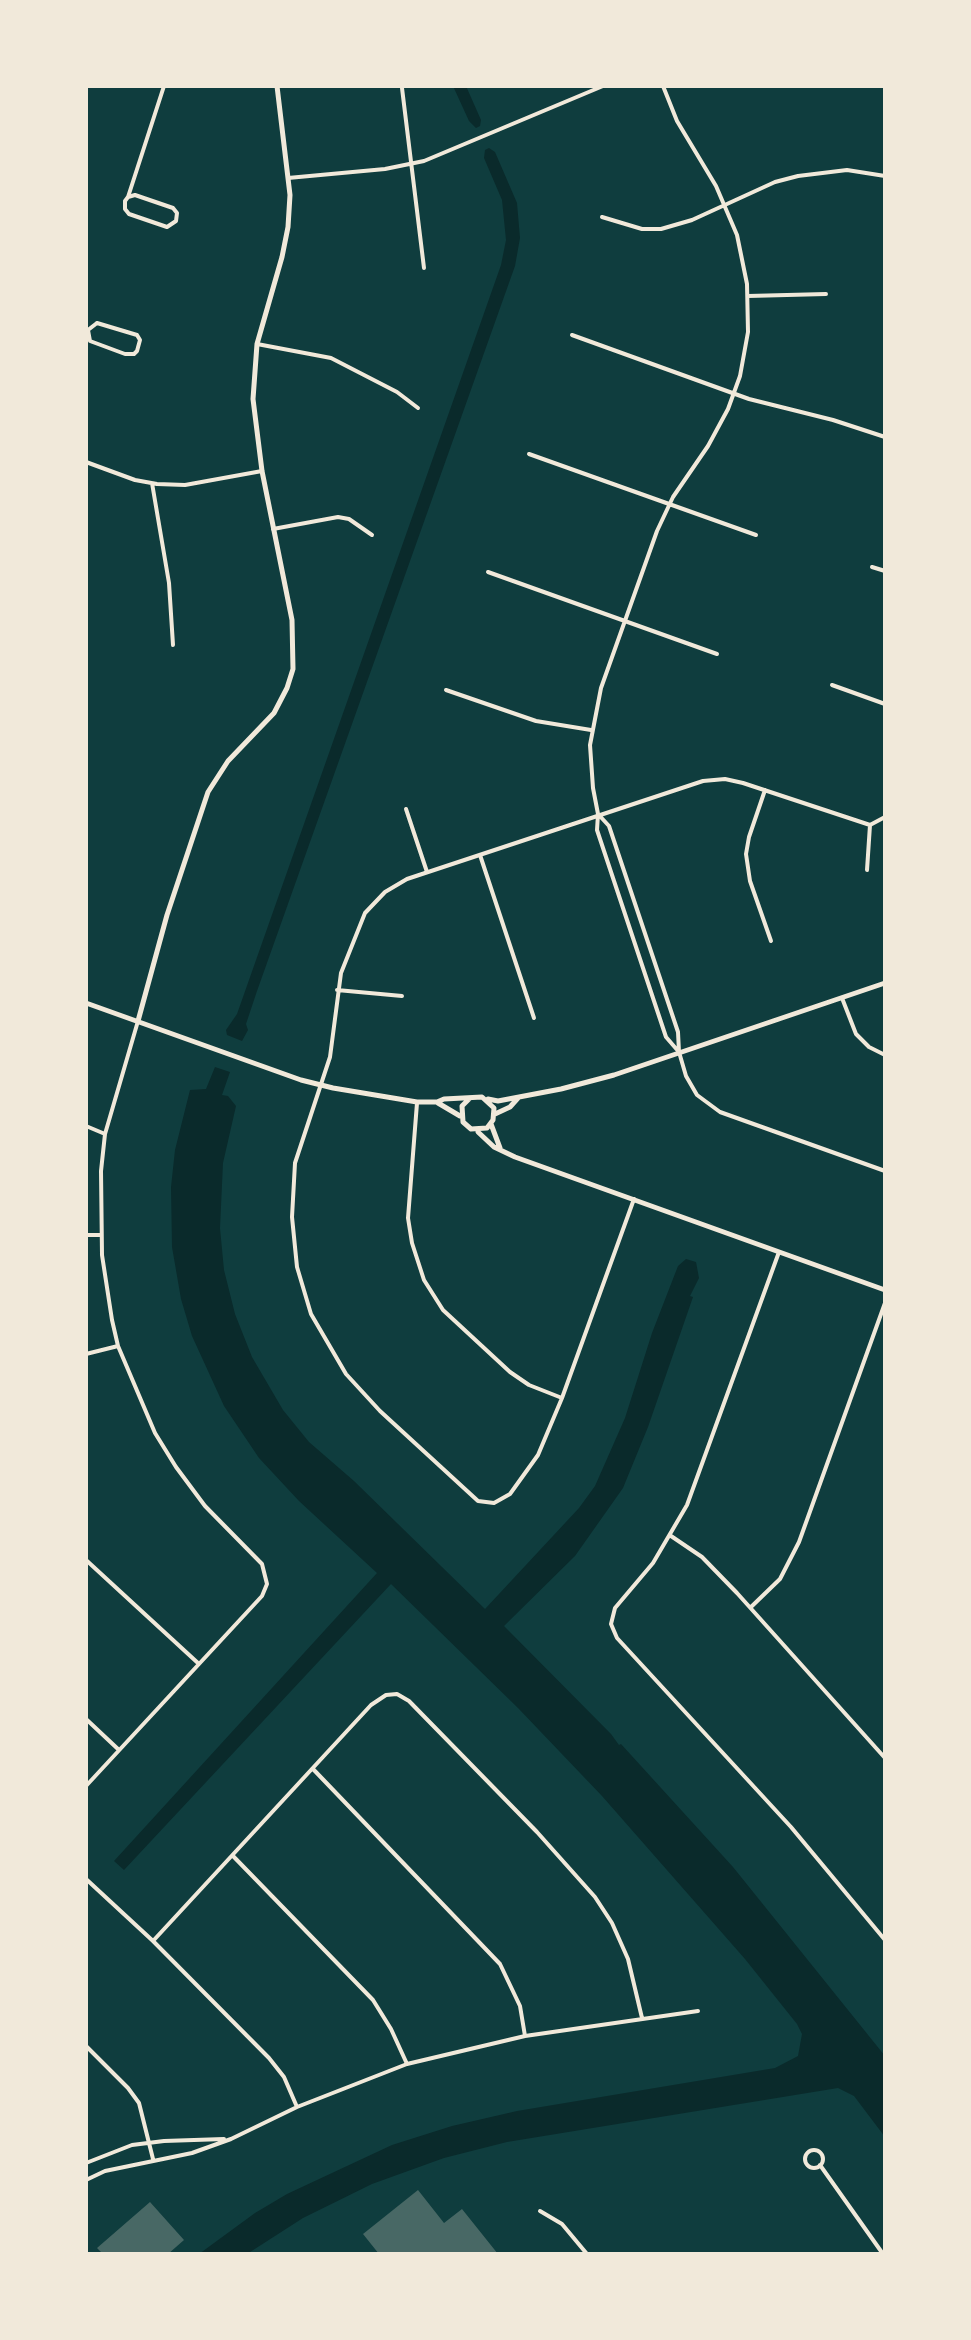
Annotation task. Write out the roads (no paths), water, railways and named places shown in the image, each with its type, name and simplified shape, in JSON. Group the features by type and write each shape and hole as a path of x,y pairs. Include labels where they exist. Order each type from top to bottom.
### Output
{"street":[{"path":"128,197 140,196 170,206 177,213 176,221 167,227 133,216 125,209 128,197 164,86"},
{"path":"86,1786 262,1596 268,1580 262,1564 205,1506 176,1467 146,1412 118,1346 105,1286 100,1235 100,1183 105,1134 167,915 204,802 221,769 274,713 291,679 294,636 262,471 253,399 257,344 285,245 290,195 277,86"},
{"path":"288,178 413,164 603,86"},
{"path":"663,86 684,136 725,205 742,254 748,296 746,348 734,394 717,433 669,504 601,688 591,730 597,830 666,1037 679,1052"},
{"path":"402,88 424,268"},
{"path":"602,217 642,229 661,229 682,224 775,182 810,173 847,170 885,176"},
{"path":"748,296 826,294"},
{"path":"97,323 133,333 140,340 140,345 134,354 125,354 87,339 90,327 97,323"},
{"path":"572,335 734,394 885,437"},
{"path":"257,344 331,358 397,392 418,408"},
{"path":"529,454 756,535"},
{"path":"86,462 152,483 185,485 262,471"},
{"path":"152,483 169,583 173,645"},
{"path":"273,529 338,517 349,519 372,535"},
{"path":"872,567 885,571"},
{"path":"488,572 717,654"},
{"path":"832,685 885,704"},
{"path":"446,690 536,721 591,730"},
{"path":"634,1198 543,1447 522,1480 503,1498 494,1503 485,1503 463,1488 362,1393 333,1356 307,1303 294,1247 293,1185 298,1152 332,1046 337,990 352,940 365,913 378,897 393,886 427,872 710,780 733,780 870,825 885,817"},
{"path":"765,790 746,854 750,881 771,941"},
{"path":"406,809 427,872"},
{"path":"598,814 609,826 624,868 678,1032 679,1052 697,1095 712,1108 885,1171"},
{"path":"867,870 870,825"},
{"path":"480,855 534,1018"},
{"path":"86,1003 320,1085 367,1096 417,1102 470,1098 498,1101 584,1083 885,983"},
{"path":"337,990 402,996"},
{"path":"842,998 856,1034 869,1047 885,1055"},
{"path":"495,1114 510,1107 518,1097"},
{"path":"461,1117 462,1106 470,1098"},
{"path":"487,1099 495,1114 491,1124 500,1148"},
{"path":"417,1102 408,1218 424,1280 443,1310 510,1372 529,1385 562,1398"},
{"path":"437,1102 461,1117 467,1126 490,1144 515,1157 885,1290"},
{"path":"476,1130 491,1124"},
{"path":"86,1126 105,1134"},
{"path":"86,1235 100,1235"},
{"path":"779,1252 693,1491 670,1535 646,1572 615,1608 610,1621 617,1638 791,1827 885,1940"},
{"path":"751,1607 780,1579 799,1542 885,1303"},
{"path":"86,1354 118,1346"},
{"path":"670,1535 702,1557 751,1607 885,1758"},
{"path":"86,1560 199,1664"},
{"path":"153,1941 371,1705 392,1694 409,1701 554,1849 600,1904 628,1959 642,2018"},
{"path":"86,1719 119,1750"},
{"path":"313,1769 500,1964 520,2006 525,2036"},
{"path":"233,1856 373,2000 407,2064"},
{"path":"86,1879 153,1941 281,2071 297,2107"},
{"path":"86,2180 105,2171 192,2153 231,2139 297,2107 407,2064 525,2036 698,2011"},
{"path":"86,2046 139,2103 153,2159"},
{"path":"86,2163 132,2145 231,2139"},
{"path":"819,2152 820,2165 815,2168 807,2166 808,2153 819,2152"},
{"path":"820,2165 883,2254"},
{"path":"540,2211 562,2224 587,2254"}],"water":[{"path":"453,86 466,86 481,120 480,126 476,128 469,121"},
{"path":"489,148 495,152 517,203 520,238 515,266 257,991 246,1024 248,1030 242,1041 227,1035 226,1030 237,1014 501,265 506,240 502,200 484,158 485,150"},
{"path":"215,1067 230,1072 222,1095 228,1096 236,1106 223,1163 220,1228 224,1270 235,1314 252,1357 283,1410 309,1442 354,1481 485,1609 579,1508 595,1486 625,1418 652,1333 678,1266 686,1259 696,1262 699,1278 690,1296 693,1297 648,1427 623,1488 575,1556 504,1626 621,1744 733,1867 885,2056 885,2137 854,2096 838,2088 507,2142 444,2158 372,2184 303,2218 247,2254 199,2254 287,2194 392,2145 452,2126 517,2111 775,2068 798,2056 802,2034 745,1959 602,1796 518,1708 391,1584 124,1870 114,1861 377,1573 299,1501 259,1458 224,1406 192,1336 181,1299 172,1247 171,1187 175,1150 190,1090 206,1089"}]}
